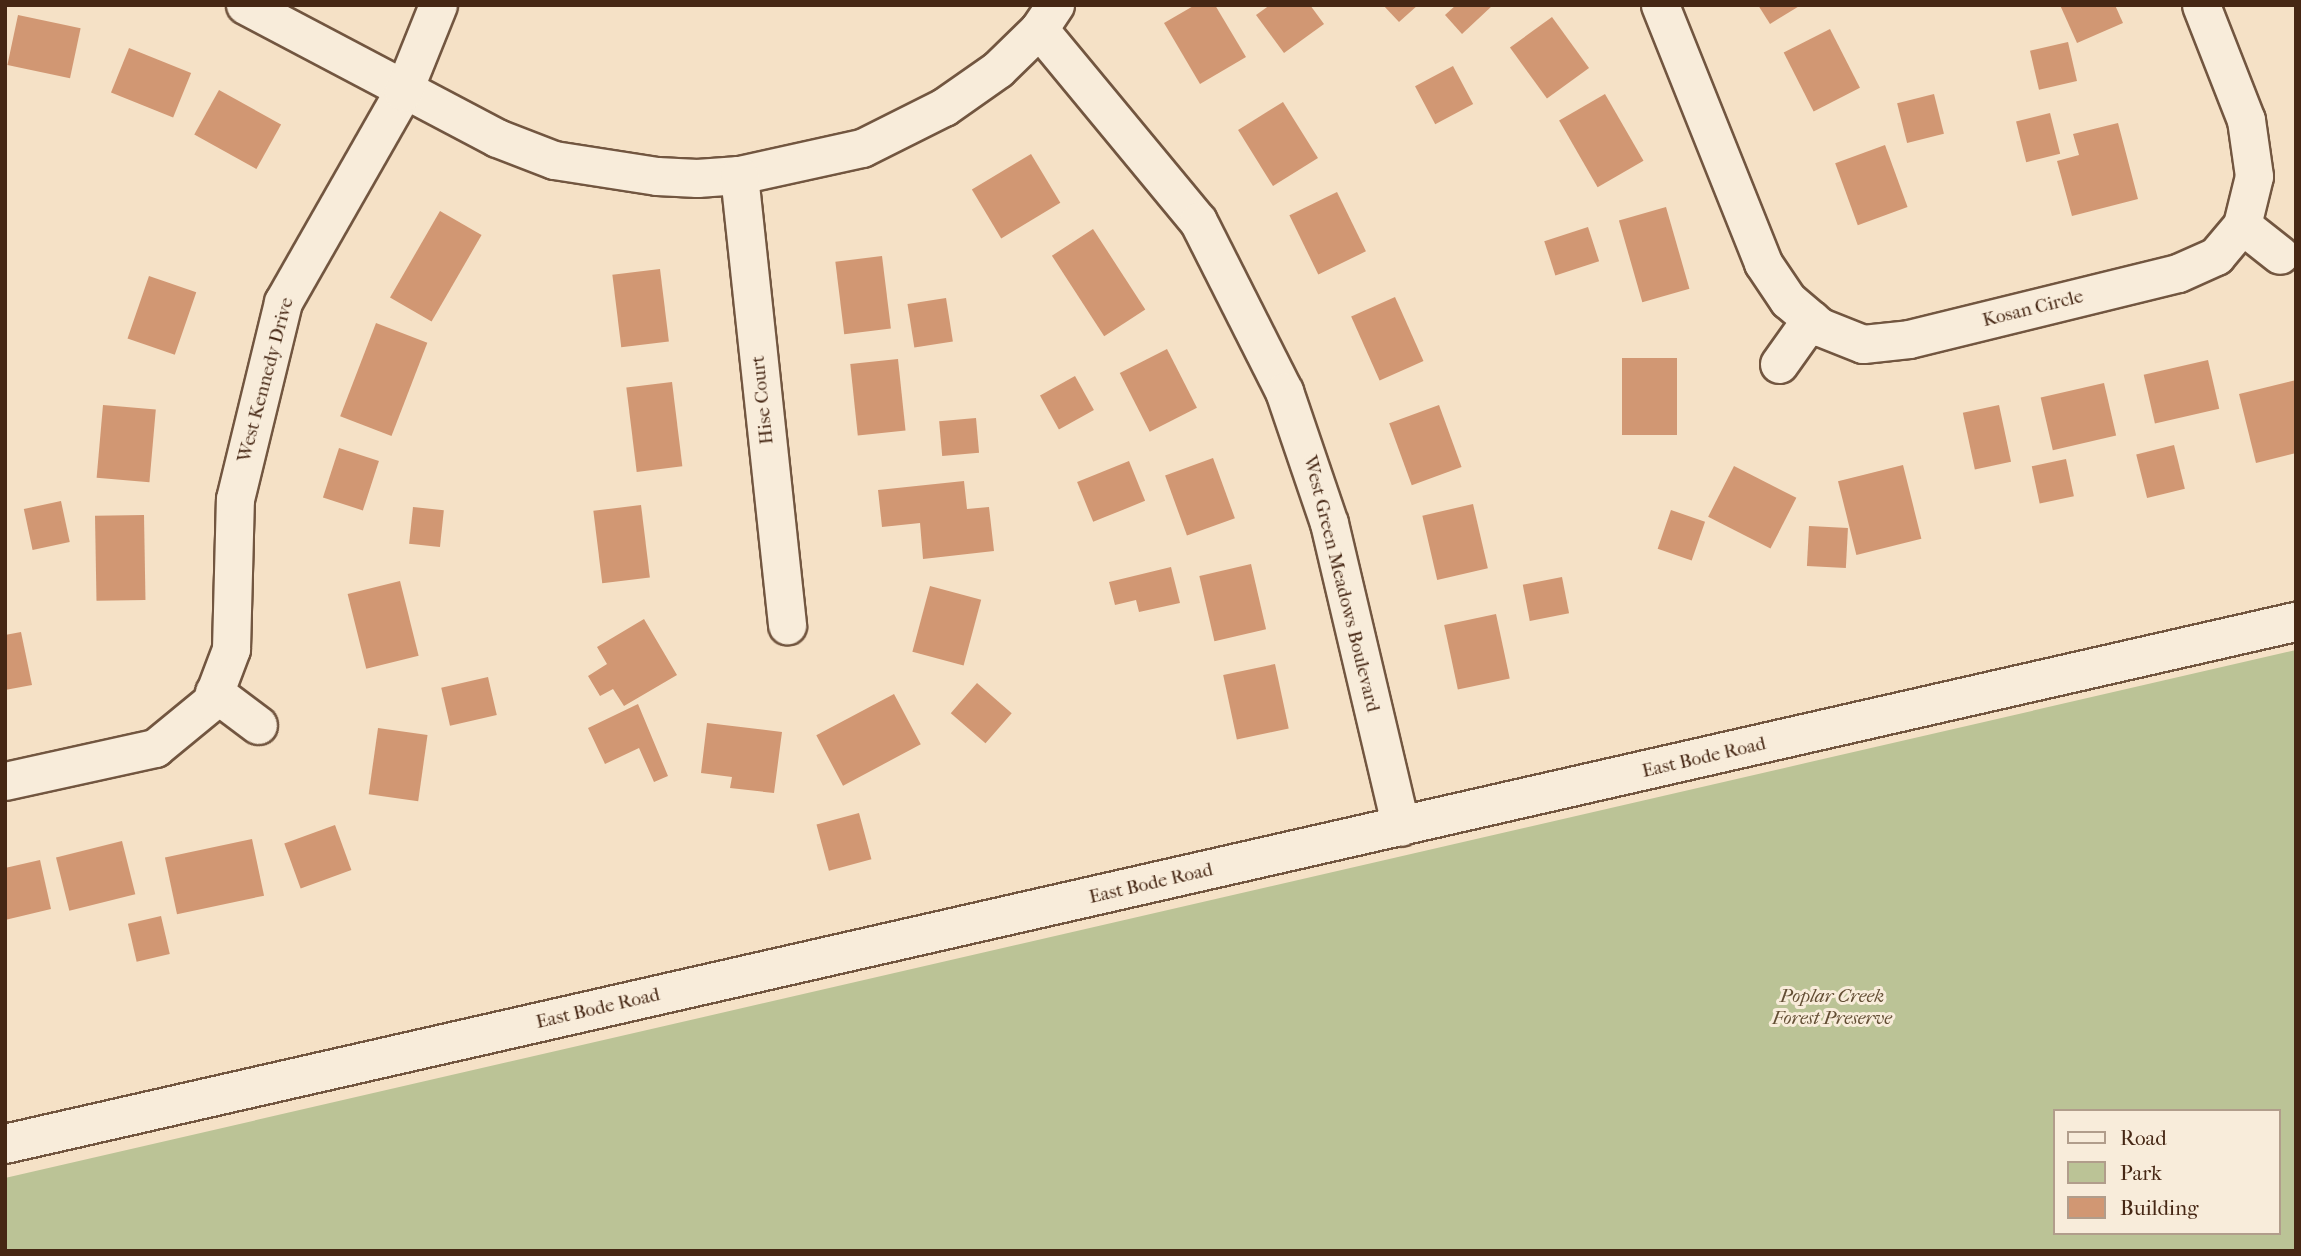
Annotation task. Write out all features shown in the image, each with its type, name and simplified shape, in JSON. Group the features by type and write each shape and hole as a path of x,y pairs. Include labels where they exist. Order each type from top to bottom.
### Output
{"street":[{"path":"244,5 403,92 497,138 554,160 657,176 739,175 862,148 944,107 998,69 1047,17"},
{"name":"West Kennedy Drive","path":"213,697 231,649 234,499 283,302 403,92 438,5"},
{"name":"Kosan Circle","path":"1660,5 1763,263 1788,300 1811,319 1863,344 1909,339 2178,273 2216,256 2242,225 2254,176 2246,120 2202,5"},
{"name":"West Green Meadows Boulevard","path":"1047,17 1198,221 1279,380 1329,523 1401,827"},
{"name":"Hise Court","path":"739,175 787,625"},
{"path":"2242,225 2280,256"},
{"path":"1779,365 1811,319"},
{"name":"East Bode Road","path":"5,1144 2296,622"},
{"path":"5,781 155,748 213,697 258,725"}],"green space":[{"name":"Poplar Creek Forest Preserve","path":"2296,650 2296,1251 5,1251 5,1178"}],"building":[{"path":"1195,5 1215,5 1246,57 1200,84 1164,23"},
{"path":"1270,5 1310,5 1324,24 1284,53 1256,15"},
{"path":"1383,5 1418,5 1399,22"},
{"path":"1456,5 1493,5 1462,34 1445,15"},
{"path":"1758,5 1801,5 1770,24"},
{"path":"2060,5 2115,5 2123,23 2077,43"},
{"path":"18,15 81,28 70,78 7,65"},
{"path":"1552,17 1589,68 1547,99 1510,48"},
{"path":"1830,29 1860,88 1814,111 1784,53"},
{"path":"2068,42 2077,81 2039,90 2030,51"},
{"path":"129,48 191,73 173,118 111,93"},
{"path":"1453,66 1473,104 1435,124 1415,86"},
{"path":"219,90 281,124 256,169 194,135"},
{"path":"1605,94 1644,161 1598,187 1559,120"},
{"path":"1934,94 1944,134 1907,143 1897,103"},
{"path":"1283,102 1318,158 1273,186 1238,130"},
{"path":"2050,113 2060,154 2026,162 2016,121"},
{"path":"2118,123 2138,199 2072,216 2057,161 2079,155 2073,134"},
{"path":"1885,145 1908,207 1858,225 1835,163"},
{"path":"1031,154 1060,203 1001,238 972,190"},
{"path":"1337,192 1366,251 1318,275 1289,215"},
{"path":"1666,207 1689,289 1642,302 1619,221"},
{"path":"440,211 482,235 432,322 390,298"},
{"path":"1588,227 1599,261 1555,275 1544,241"},
{"path":"1093,229 1145,310 1104,336 1052,256"},
{"path":"882,256 891,328 844,334 835,262"},
{"path":"660,269 669,341 621,347 612,275"},
{"path":"149,276 196,292 175,355 128,338"},
{"path":"1395,297 1423,361 1380,380 1351,317"},
{"path":"946,298 953,341 914,348 907,304"},
{"path":"376,323 427,343 392,436 340,416"},
{"path":"1167,349 1197,408 1150,432 1120,373"},
{"path":"1622,358 1677,358 1677,435 1622,435"},
{"path":"898,359 906,431 858,436 850,364"},
{"path":"2208,360 2219,409 2155,424 2144,375"},
{"path":"1075,376 1094,410 1059,430 1040,395"},
{"path":"2296,380 2296,453 2256,463 2239,394"},
{"path":"672,382 682,466 637,472 626,388"},
{"path":"2104,383 2116,436 2053,450 2041,398"},
{"path":"103,405 156,410 149,482 97,478"},
{"path":"1439,405 1462,467 1412,485 1389,423"},
{"path":"1999,405 2011,462 1975,469 1963,413"},
{"path":"976,418 979,453 942,456 939,421"},
{"path":"2174,445 2185,489 2147,498 2136,454"},
{"path":"339,448 379,461 363,510 323,497"},
{"path":"1213,458 1235,518 1187,536 1165,475"},
{"path":"2066,459 2074,496 2040,503 2032,466"},
{"path":"1129,461 1145,501 1093,522 1077,482"},
{"path":"1903,465 1921,539 1856,555 1838,481"},
{"path":"1734,466 1796,498 1770,549 1708,517"},
{"path":"964,481 967,509 989,507 994,551 923,559 920,523 882,527 878,490"},
{"path":"61,501 70,542 33,550 24,509"},
{"path":"1473,504 1488,568 1437,580 1422,516"},
{"path":"641,505 650,577 602,583 593,511"},
{"path":"413,507 444,510 440,547 409,544"},
{"path":"1671,510 1705,522 1692,560 1658,549"},
{"path":"144,515 145,600 96,601 95,516"},
{"path":"1809,526 1848,528 1846,568 1807,566"},
{"path":"1251,564 1266,629 1214,641 1199,576"},
{"path":"1171,567 1180,603 1139,612 1136,600 1115,605 1109,582"},
{"path":"1562,577 1569,613 1530,621 1523,585"},
{"path":"400,581 419,656 366,669 348,594"},
{"path":"930,586 981,600 964,665 912,652"},
{"path":"1496,614 1510,679 1458,690 1444,625"},
{"path":"644,619 677,675 624,706 613,689 600,696 588,676 607,664 597,647"},
{"path":"21,632 32,685 5,690 5,635"},
{"path":"1275,664 1289,729 1237,740 1223,675"},
{"path":"488,677 497,715 450,726 441,688"},
{"path":"977,683 1012,713 985,743 951,713"},
{"path":"894,694 921,744 843,786 816,735"},
{"path":"638,704 668,776 654,782 639,748 605,764 588,728"},
{"path":"707,723 782,732 774,793 730,788 732,777 701,773"},
{"path":"378,728 428,735 418,801 369,794"},
{"path":"859,813 871,859 829,871 816,824"},
{"path":"335,825 351,870 301,889 284,843"},
{"path":"252,839 264,896 177,914 165,858"},
{"path":"122,841 135,894 69,911 56,857"},
{"path":"40,860 51,909 5,920 5,868"},
{"path":"161,916 170,954 137,962 128,924"}]}
